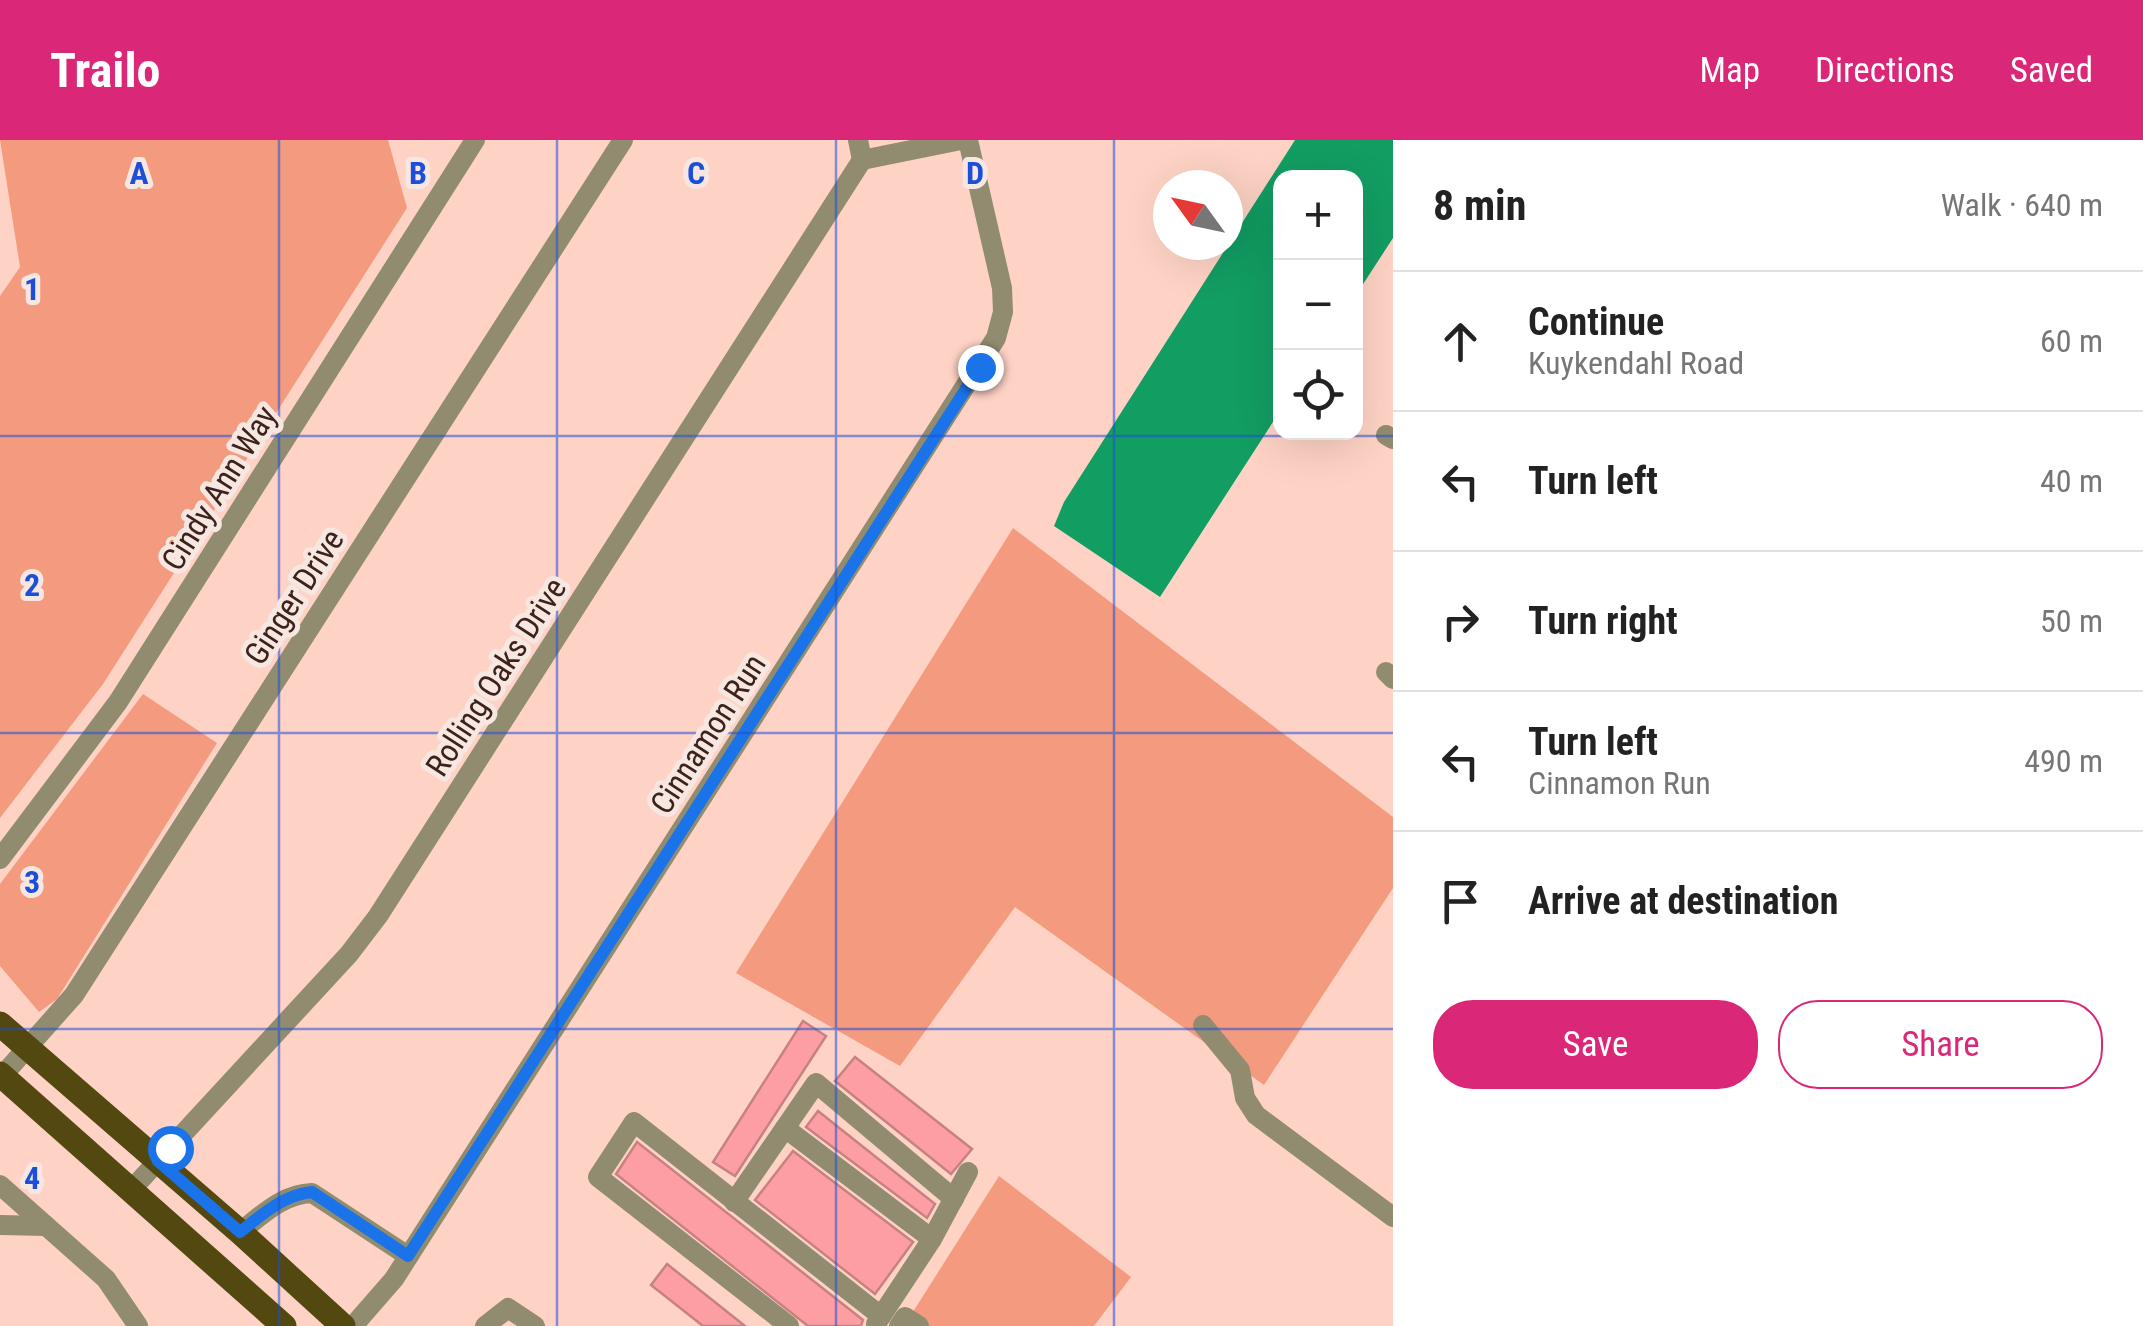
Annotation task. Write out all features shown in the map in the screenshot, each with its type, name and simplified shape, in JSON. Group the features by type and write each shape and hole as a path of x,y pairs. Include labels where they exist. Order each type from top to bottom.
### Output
{"main road":[{"path":"0,1024 343,1326"},
{"path":"1,1075 284,1326"}],"street":[{"name":"Cindy Ann Way","path":"0,859 118,702 475,140"},
{"name":"Ginger Drive","path":"1,1075 74,995 622,140"},
{"path":"860,150 964,140"},
{"name":"Cinnamon Run","path":"353,1326 378,1300 408,1256 996,338 1003,312 1002,288 964,140"},
{"name":"Rolling Oaks Drive","path":"132,1189 350,954 378,916 860,150"},
{"path":"1204,1025 1240,1070 1246,1098 1256,1115 1393,1217"},
{"path":"734,1202 816,1083 954,1198"},
{"path":"789,1326 598,1177 634,1122 885,1323"},
{"path":"784,1128 932,1239"},
{"path":"885,1323 968,1172"},
{"path":"0,1185 106,1280 138,1326"},
{"path":"240,1232 282,1200 312,1192 408,1256"},
{"path":"0,1225 46,1226"},
{"path":"486,1326 508,1308 534,1326"},
{"path":"885,1323 905,1317 919,1326"}],"shaded area":[{"path":"0,140 388,140 407,208 103,684 0,818 0,296 20,267"},
{"path":"1295,140 1393,140 1393,238 1363,284 1363,170 1276,170"},
{"path":"1273,174 1273,422 1160,597 1054,526 1064,502 1218,260 1243,260 1243,221"},
{"path":"1013,528 1393,817 1393,888 1264,1085 1015,907 900,1066 736,973"},
{"path":"143,694 217,743 57,999 39,1012 0,966 0,884"},
{"path":"999,1176 1131,1277 1094,1326 904,1326"}],"building":[{"path":"803,1021 826,1036 735,1176 713,1162"},
{"path":"855,1057 972,1149 951,1174 835,1081"},
{"path":"818,1111 935,1204 927,1218 806,1127"},
{"path":"637,1142 863,1320 861,1326 808,1326 616,1174"},
{"path":"793,1151 913,1242 875,1294 755,1200"},
{"path":"667,1264 745,1326 703,1326 651,1285"}],"route":[{"path":"170,1148 158,1161 240,1232 282,1200 312,1192 408,1256 980,367"}]}
